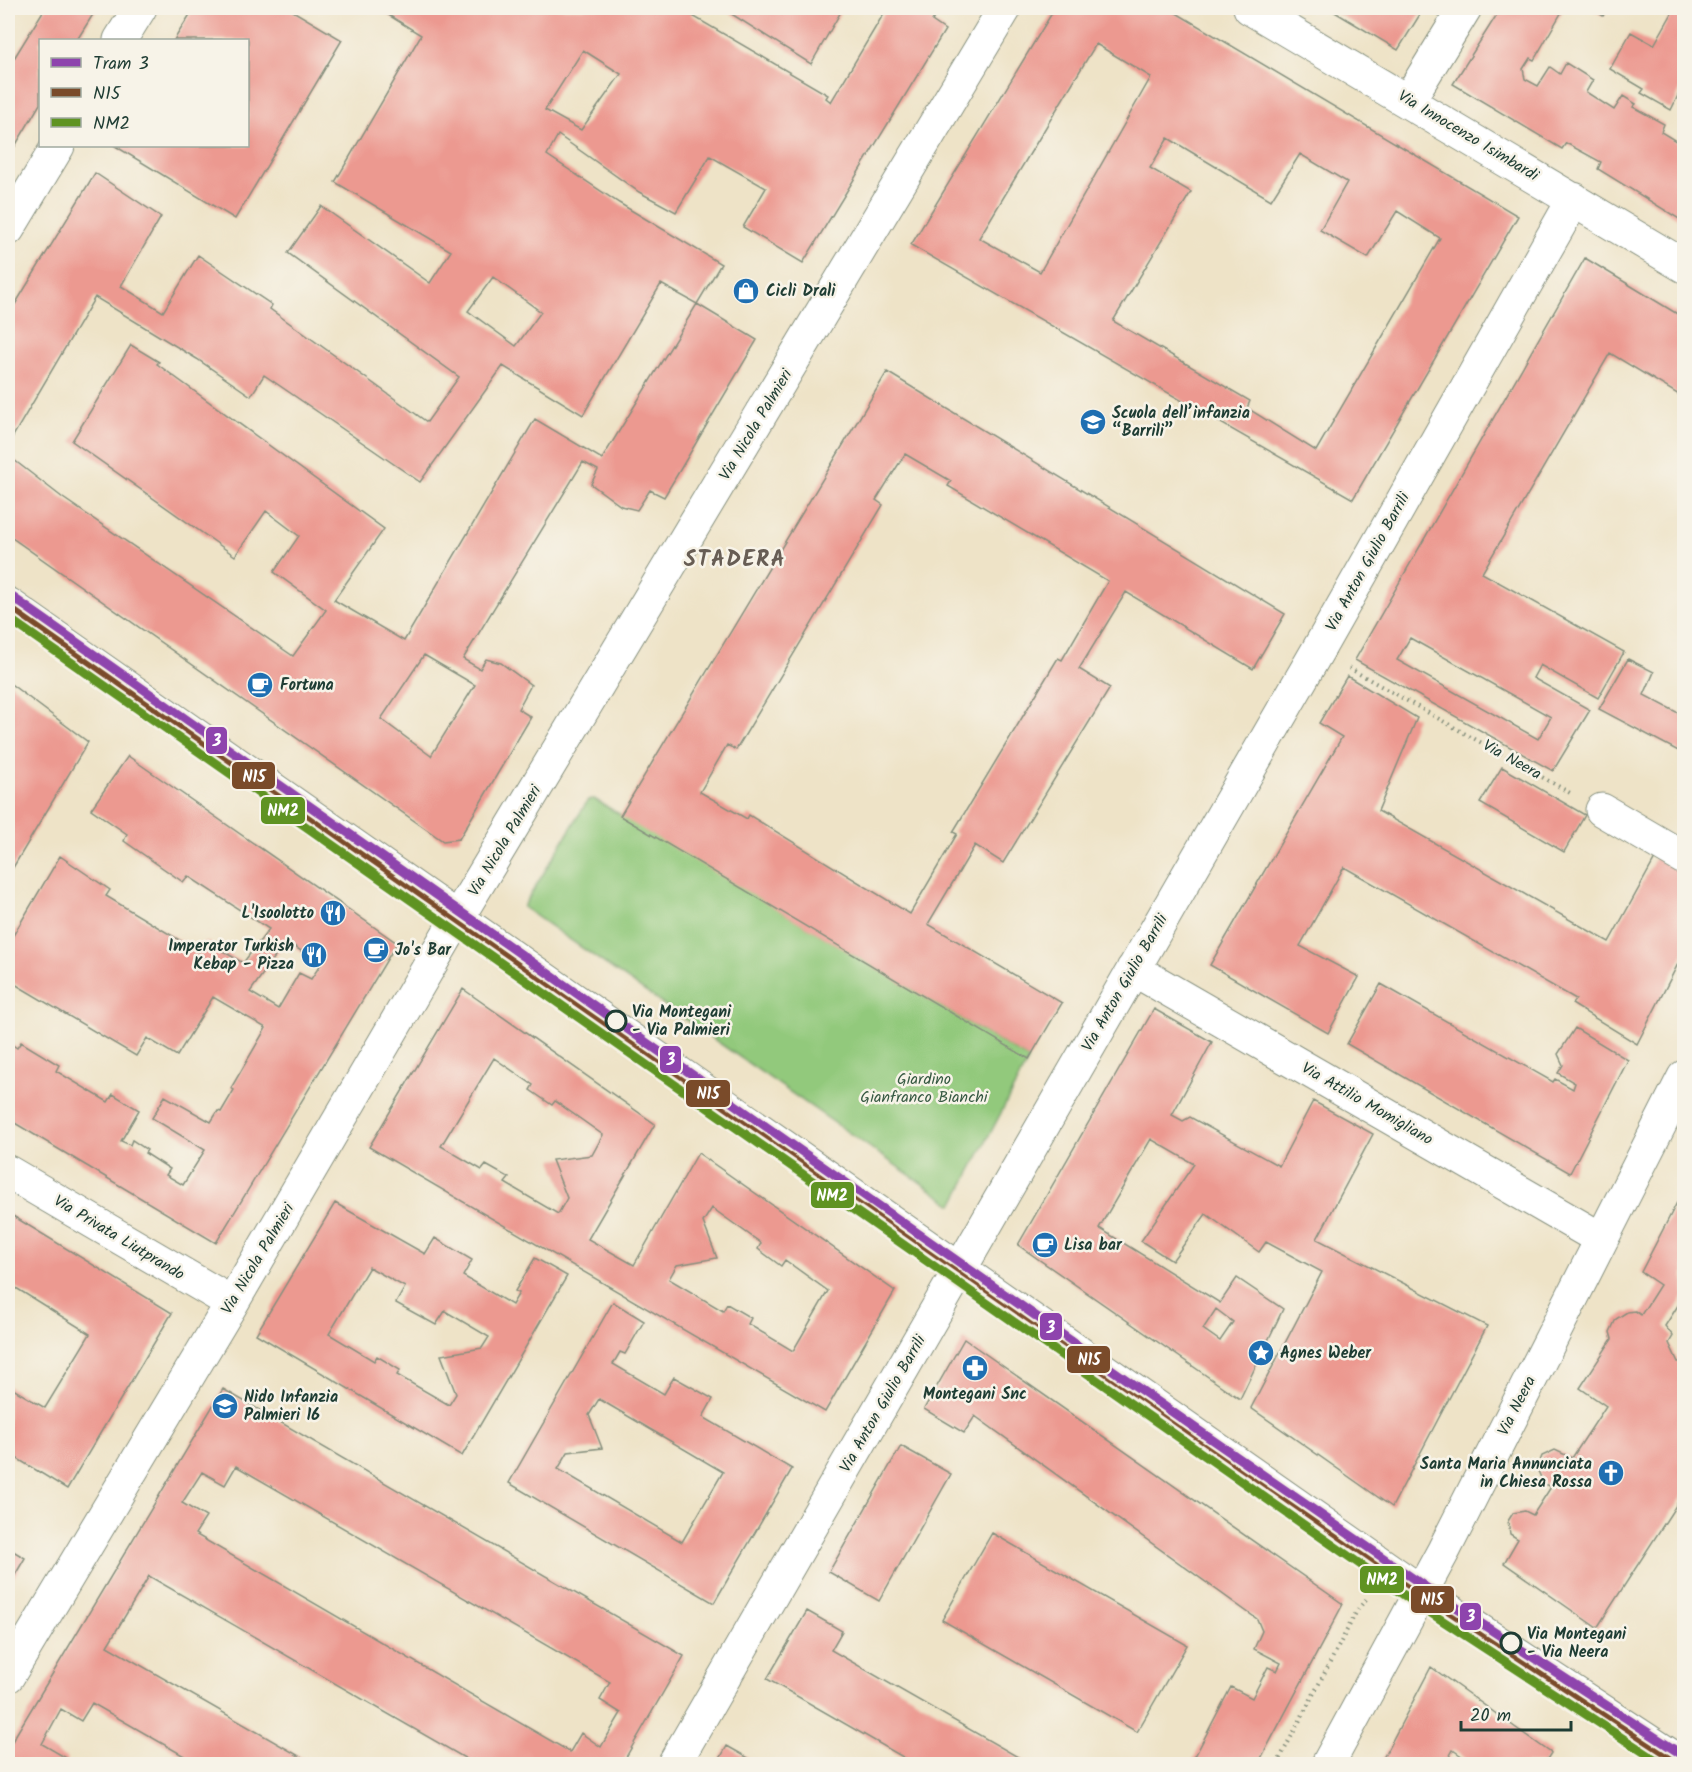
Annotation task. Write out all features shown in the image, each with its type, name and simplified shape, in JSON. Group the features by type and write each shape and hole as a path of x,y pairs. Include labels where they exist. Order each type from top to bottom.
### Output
{"street":[{"path":"121,39 140,8"},
{"name":"Via Nicola Palmieri","path":"8,1676 232,1303 458,918 1005,8"},
{"name":"Via Innocenzo Isimbardi","path":"1250,8 1684,266"},
{"path":"1408,101 1465,8"},
{"path":"8,229 57,147"},
{"name":"Via Anton Giulio Barrili","path":"674,1764 960,1271 1574,199"},
{"path":"8,604 1421,1592 1683,1764"},
{"path":"1602,810 1684,858"},
{"name":"Via Attilio Momigliano","path":"1133,969 1601,1239"},
{"name":"Via Neera","path":"1328,1764 1421,1592 1684,1077"},
{"name":"Via Privata Liutprando","path":"8,1172 232,1303"}],"path":[{"name":"Via Neera","path":"1345,666 1602,810"},
{"path":"1277,1764 1358,1609 1391,1570"}],"green space":[{"name":"Giardino Gianfranco Bianchi","path":"594,799 1029,1059 953,1205 523,907 588,800"}],"building":[{"path":"45,8 97,8 78,39 39,39 39,106 8,158 8,68"},
{"path":"194,8 288,8 342,40 235,219 117,147 249,147 249,39 175,39"},
{"path":"377,8 695,8 691,15 828,95 826,98 831,102 887,8 940,8 932,21 945,30 803,263 743,227 766,188 710,156 676,212 639,192 558,135 547,155 619,203 721,264 697,304 661,284 583,415 503,366 420,482 264,375 251,396 197,359 95,297 12,438 8,435 8,316 95,173 161,217 121,286 163,312 198,255 272,305 270,309 427,422 459,377 288,253 321,206 430,283 451,251 335,182 421,35","holes":["583,50 621,74 581,130 545,110","493,277 541,312 516,346 468,311"]},
{"path":"722,8 843,8 811,64"},
{"path":"1055,8 1168,8 1518,216 1353,499 911,245","holes":["1096,44 1151,77 1040,272 979,238","1168,138 1271,200 1300,154 1347,182 1320,230 1368,258 1397,211 1440,238 1316,451 1247,408 1250,401 1113,321 1191,192 1150,168"]},
{"path":"1328,8 1424,8 1398,50"},
{"path":"1501,8 1564,8 1534,60 1530,58 1523,69 1525,79 1538,86 1550,67 1560,74 1566,63 1593,80 1586,92 1614,110 1623,96 1636,104 1633,107 1664,124 1661,132 1684,146 1684,222 1598,169 1601,162 1566,143 1562,149 1453,84"},
{"path":"1591,8 1608,8 1603,16"},
{"path":"1675,8 1684,8 1684,83 1671,110 1641,93 1644,89 1610,69 1631,32 1654,45"},
{"path":"1585,258 1684,318 1684,398 1610,353 1482,573 1624,652 1598,698 1540,665 1533,678 1590,710 1553,771 1355,660","holes":["1410,638 1551,717 1538,739 1397,660"]},
{"path":"697,304 757,340 664,497 650,490 637,510 621,506 591,484 598,470 583,462 463,659 480,669 486,659 501,663 531,685 518,709 531,717 459,839 443,841 8,535 8,465 10,466 14,460 63,498 293,656 326,610 274,572 299,536 266,511 235,556 72,441 131,345 159,362 157,364 384,529 334,600 404,641 535,419 602,459","holes":["424,655 475,685 431,756 381,719"]},
{"path":"887,372 1285,614 1253,669 1126,592 1079,669 1110,688 1003,863 975,845 928,924 1062,1003 1029,1059 620,816","holes":["905,454 951,481 948,486 1108,581 1062,660 1058,658 953,832 957,834 910,914 749,815 747,819 700,792 727,745 736,750 883,505 876,500"]},
{"path":"1628,659 1654,672 1644,695 1684,716 1684,754 1599,709"},
{"path":"1347,676 1417,718 1378,811 1609,942 1656,857 1684,873 1684,952 1637,1044 1572,1004 1576,999 1344,867 1300,946 1359,977 1328,1033 1210,965 1342,737 1319,723"},
{"path":"8,682 88,742 8,876"},
{"path":"128,756 397,943 216,1243 8,1119 8,1042 17,1048 21,1042 59,1065 56,1071 108,1102 113,1094 139,1110 121,1141 130,1145 132,1140 147,1150 145,1153 170,1169 166,1175 183,1185 205,1150 152,1118 165,1096 211,1122 218,1111 221,1112 234,1090 231,1088 266,1028 213,997 177,1056 147,1038 136,1056 8,980 8,944 60,856 110,890 106,896 199,952 206,941 243,963 269,929 188,876 183,882 124,841 127,834 91,809","holes":["286,941 321,964 311,979 299,973 278,1009 250,992"]},
{"path":"1502,767 1585,815 1564,852 1480,803"},
{"path":"1381,984 1553,1082 1555,1079 1573,1089 1575,1083 1558,1073 1563,1065 1558,1054 1575,1028 1628,1060 1570,1173 1347,1044"},
{"path":"463,989 655,1124 588,1239 634,1265 698,1153 895,1291 825,1412 369,1147","holes":["494,1058 533,1085 530,1090 552,1105 555,1101 603,1135 592,1155 552,1160 567,1198 558,1214 505,1183 509,1178 486,1165 482,1170 441,1146","712,1208 761,1243 758,1249 781,1266 785,1260 828,1291 793,1351 748,1324 751,1318 727,1304 723,1311 669,1279 677,1265 717,1258 703,1222"]},
{"path":"1154,1009 1212,1042 1172,1115 1183,1121 1190,1117 1279,1166 1313,1101 1373,1134 1317,1239 1487,1326 1392,1507 1251,1408 1322,1272 1266,1242 1259,1252 1206,1214 1172,1261 1141,1241 1194,1164 1151,1139 1099,1228 1220,1303 1237,1278 1283,1309 1240,1399 1018,1245","holes":["1216,1309 1233,1322 1220,1341 1203,1329"]},
{"name":"Santa Maria Annunciata in Chiesa Rossa","path":"1684,1189 1684,1296 1665,1326 1673,1336 1669,1343 1678,1362 1684,1362 1684,1493 1597,1628 1504,1563 1518,1539 1510,1534 1508,1521 1513,1513 1525,1511 1533,1515 1551,1487 1544,1484 1537,1469 1542,1456 1555,1450 1572,1458 1606,1406 1580,1388 1612,1339 1610,1332 1616,1319 1627,1312 1635,1311 1641,1315 1660,1285 1641,1272"},
{"path":"335,1203 425,1254 435,1238 472,1260 463,1276 512,1305 519,1293 515,1291 535,1258 567,1276 462,1456 256,1334","holes":["369,1267 405,1287 396,1303 436,1325 445,1311 489,1337 482,1348 441,1355 456,1394 449,1405 397,1375 400,1370 377,1356 374,1361 329,1334"]},
{"path":"8,1213 172,1313 67,1489 8,1453 8,1386 45,1408 90,1334 8,1283"},
{"path":"613,1302 644,1321 625,1354 620,1352 613,1364 664,1394 674,1377 713,1399 703,1417 792,1469 714,1603 509,1483","holes":["599,1399 723,1472 682,1542 558,1469 568,1452 602,1448 589,1415"]},
{"path":"964,1339 1343,1604 1258,1764 1191,1764 1231,1687 1252,1698 1268,1667 1277,1671 1281,1663 1254,1649 1262,1631 1257,1619 975,1416 964,1433 924,1409"},
{"path":"223,1389 684,1656 622,1764 475,1764 149,1576 107,1646 313,1764 198,1764 92,1703 81,1721 61,1709 42,1744 68,1759 65,1764 8,1764 8,1748","holes":["236,1466 610,1682 600,1700 621,1713 601,1747 581,1733 570,1752 195,1534 206,1517 182,1503 202,1472 225,1485"]},
{"path":"901,1446 951,1474 879,1601 829,1572"},
{"path":"992,1533 1187,1645 1137,1732 942,1620"},
{"path":"8,1548 25,1558 8,1587"},
{"path":"807,1611 842,1631 831,1650 1030,1764 915,1764 767,1679"},
{"path":"1431,1667 1551,1753 1544,1764 1473,1764 1453,1750 1445,1764 1380,1764"},
{"path":"727,1746 759,1764 717,1764"}],"tram line":[{"name":"3","path":"8,594 1198,1430 1424,1586 1684,1756"}],"transit line":[{"name":"N15","path":"8,604 1421,1592 1683,1764"},
{"name":"NM2","path":"8,618 1414,1602 1662,1764"}],"place":[{"name":"Cicli Drali","path":"746,291"},
{"name":"Scuola dell’infanzia “Barrili”","path":"1093,422"},
{"name":"Fortuna","path":"260,685"},
{"name":"L'Isoolotto","path":"333,913"},
{"name":"Jo's Bar","path":"376,950"},
{"name":"Imperator Turkish Kebap - Pizza","path":"314,955"},
{"name":"Via Montegani - Via Palmieri","path":"616,1021"},
{"name":"Lisa bar","path":"1045,1245"},
{"name":"Agnes Weber","path":"1261,1353"},
{"name":"Montegani Snc","path":"975,1368"},
{"name":"Nido Infanzia Palmieri 16","path":"225,1406"},
{"name":"Santa Maria Annunciata in Chiesa Rossa","path":"1611,1473"},
{"name":"Via Montegani - Via Neera","path":"1511,1643"}],"district":[{"name":"STADERA","path":"735,560"}]}
